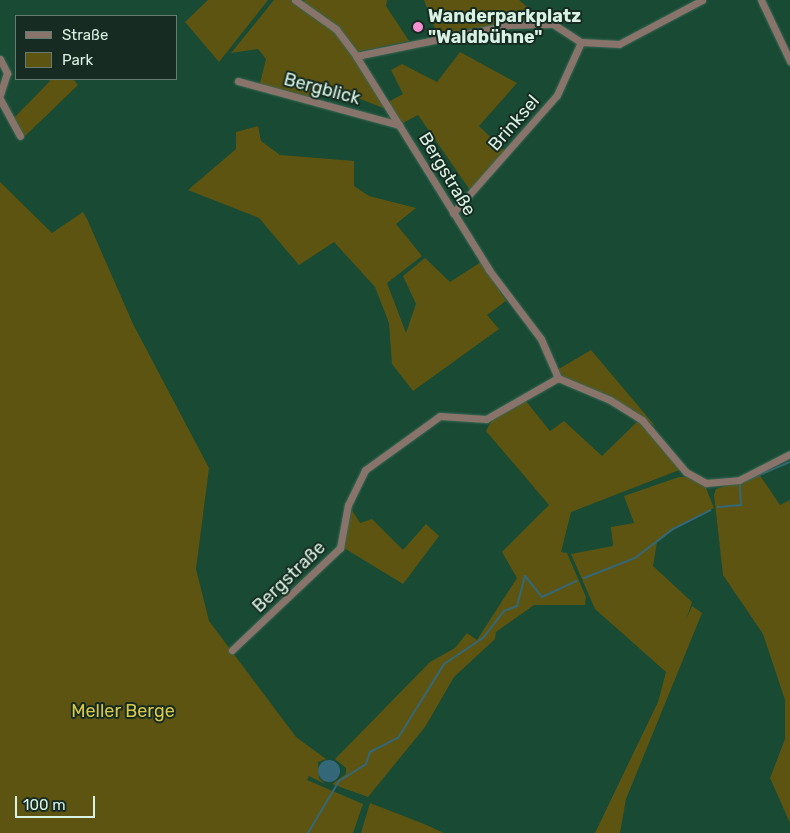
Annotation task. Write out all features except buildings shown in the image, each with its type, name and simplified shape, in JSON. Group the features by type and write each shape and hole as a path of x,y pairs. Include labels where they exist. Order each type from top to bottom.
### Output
{"street":[{"name":"Bergstraße","path":"232,650 335,555 348,505 364,470 440,416 486,419 558,378 541,339 506,297 356,56 336,29 295,0"},
{"path":"356,56 508,25 553,24 581,42 628,42 702,0"},
{"path":"761,0 790,61"},
{"name":"Brinksel","path":"453,213 557,95 581,42"},
{"path":"0,59 7,73 0,97 20,136"},
{"name":"Bergblick","path":"238,81 399,125"},
{"path":"558,378 610,400 642,420 686,472 706,483 739,480 790,454"}],"green space":[{"path":"208,0 268,0 219,62 185,22"},
{"path":"274,0 291,0 299,6 305,0 387,0 386,6 409,41 356,52 386,103 403,94 391,70 402,64 437,82 460,52 517,83 479,126 507,153 472,193 418,115 399,125 391,111 322,84 314,101 259,87 266,59 258,49 231,53"},
{"path":"424,0 519,0 546,23 508,23 437,34"},
{"path":"74,80 78,85 25,136 12,120 50,81"},
{"path":"258,126 261,141 280,155 354,161 354,186 369,196 416,208 396,224 422,256 387,283 406,333 416,304 403,276 425,258 450,282 481,262 506,301 487,315 499,329 413,391 392,364 389,323 375,287 334,242 299,265 259,218 188,190 236,149 236,132"},
{"name":"Meller Berge","path":"0,182 52,233 83,212 87,219 133,324 209,468 196,569 209,621 296,737 326,759 318,762 319,778 325,784 309,776 307,780 363,804 353,833 0,833"},
{"path":"591,350 656,427 610,396 566,379 557,370"},
{"path":"525,400 550,431 564,421 602,456 638,421 682,469 571,512 561,552 567,553 586,597 585,605 534,605 496,632 495,639 454,677 425,727 368,797 332,784 346,774 346,768 335,759 430,662 455,648 467,633 477,640 517,578 502,552 549,505 486,431 493,418"},
{"path":"759,474 780,505 790,500 790,823 770,778 785,739 785,700 763,634 723,575 714,495 716,489"},
{"path":"679,477 689,477 706,488 714,508 673,528 657,542 653,566 692,602 686,620 692,606 702,613 626,799 620,833 595,833 658,702 666,672 595,609 571,554 613,546 611,527 634,523 624,496"},
{"path":"352,510 360,523 372,519 403,550 426,524 439,536 403,584 344,548"},
{"path":"370,803 424,824 444,833 361,833"}],"water":[{"path":"329,760 337,763 340,771 337,779 329,782 321,779 318,771 321,763"}],"waterway":[{"path":"745,481 790,462"},
{"path":"718,507 741,505 740,483"},
{"path":"584,578 635,558 673,529 711,510"},
{"path":"308,833 339,781 366,764 370,752 398,738 444,664 483,638 504,611 517,606 525,576 542,597 577,581"}],"place":[{"name":"Wanderparkplatz \"Waldbühne\"","path":"418,27"}]}
